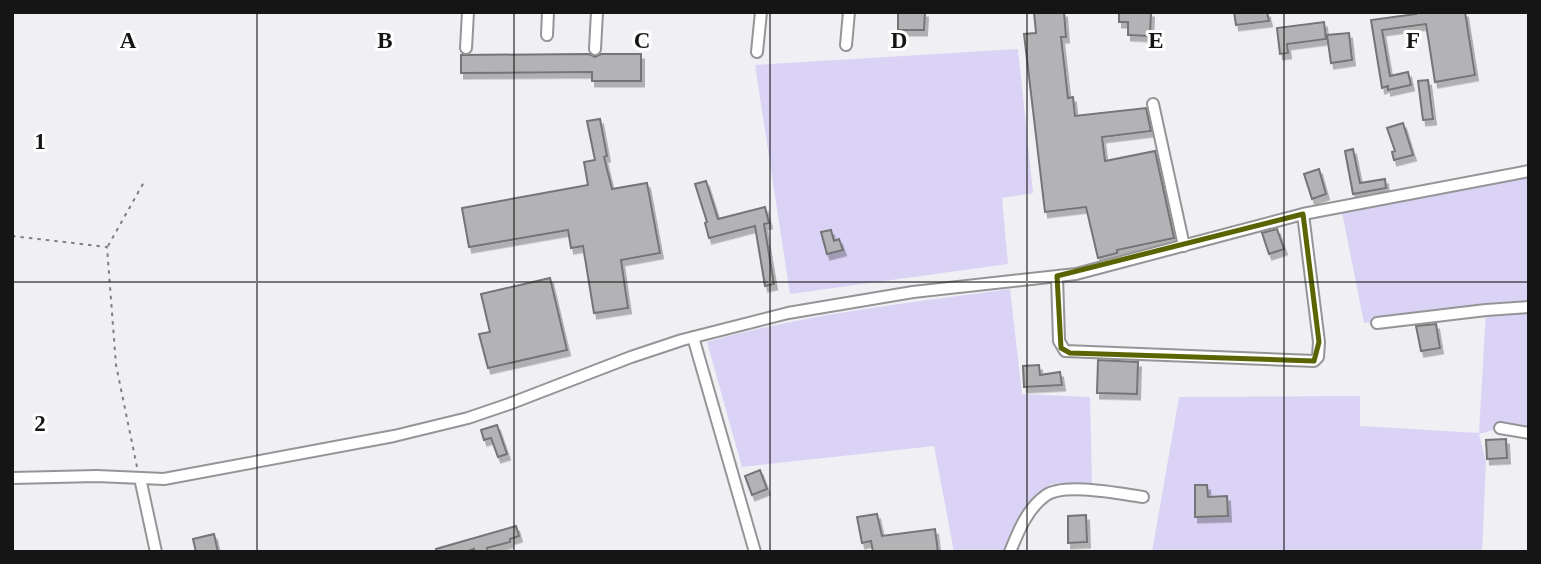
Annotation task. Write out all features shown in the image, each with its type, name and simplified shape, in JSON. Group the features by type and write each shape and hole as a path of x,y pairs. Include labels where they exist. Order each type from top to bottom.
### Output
{"street":[{"path":"466,48 468,12"},
{"path":"547,36 548,12"},
{"path":"595,49 597,12"},
{"path":"757,52 761,12"},
{"path":"846,45 849,12"},
{"path":"1153,104 1184,246"},
{"path":"12,478 97,476 164,479 428,429 509,404 631,357 693,337 788,313 913,292 1100,269 1303,214 1529,171"},
{"path":"1057,276 1059,341 1065,351 1314,361 1318,357 1319,342 1303,214"},
{"path":"1377,323 1529,307"},
{"path":"693,337 754,552"},
{"path":"1500,428 1529,433"},
{"path":"140,478 156,552"},
{"path":"1010,552 1022,525 1045,495 1055,491 1143,497"}],"path":[{"path":"140,478 116,365 107,247 144,182"},
{"path":"12,236 107,247"}],"highlighted area":[{"path":"1303,214 1319,342 1314,361 1070,353 1061,348 1057,276"}],"shaded area":[{"path":"1018,49 1033,193 1002,198 1008,264 790,294 755,65"},
{"path":"1529,171 1529,433 1500,428 1479,434 1486,462 1482,552 1152,552 1179,397 1360,396 1360,426 1479,433 1486,310 1364,323 1341,207"},
{"path":"1010,289 1022,394 1090,397 1092,483 1051,484 1026,508 1004,552 954,552 934,446 742,467 707,342 819,317"}],"building":[{"path":"898,12 925,12 924,30 898,30"},
{"path":"1034,12 1064,12 1066,37 1061,37 1068,98 1073,97 1075,116 1146,108 1151,131 1102,137 1105,161 1155,151 1174,238 1117,250 1117,253 1098,258 1086,207 1045,212 1024,34 1036,33"},
{"path":"1151,12 1150,36 1128,35 1128,22 1119,22 1119,13"},
{"path":"1234,12 1267,12 1269,21 1236,25"},
{"path":"1415,12 1465,12 1475,75 1435,82 1426,24 1382,30 1390,76 1408,72 1411,85 1388,90 1388,86 1382,88 1371,20 1416,14"},
{"path":"1324,22 1326,39 1287,44 1288,53 1280,54 1277,28"},
{"path":"1349,33 1352,60 1331,63 1327,35"},
{"path":"589,54 595,57 601,54 641,54 641,81 592,81 592,72 461,73 461,55"},
{"path":"1428,80 1433,119 1423,120 1418,81"},
{"path":"600,119 607,156 604,157 612,189 647,183 660,253 621,260 628,308 594,313 583,246 571,248 568,230 469,247 462,208 588,185 584,162 595,160 587,121"},
{"path":"1403,123 1413,155 1394,160 1392,152 1395,151 1387,128"},
{"path":"1353,149 1360,183 1385,179 1386,188 1353,194 1345,151"},
{"path":"1319,169 1326,194 1312,199 1304,174"},
{"path":"706,181 718,219 765,207 769,223 764,224 774,284 765,286 755,226 709,238 695,184"},
{"path":"1277,229 1284,249 1269,254 1262,233"},
{"path":"831,230 834,241 839,239 843,250 827,254 821,232"},
{"path":"550,278 567,350 488,368 479,334 490,332 481,294"},
{"path":"1436,324 1440,348 1421,351 1416,326"},
{"path":"1098,360 1138,362 1137,394 1097,393"},
{"path":"1039,365 1040,375 1060,372 1062,385 1024,387 1023,366"},
{"path":"497,425 507,454 498,457 491,438 484,440 481,430"},
{"path":"1506,439 1507,458 1487,459 1486,440"},
{"path":"760,470 767,489 752,495 745,476"},
{"path":"1195,485 1207,485 1208,497 1227,496 1228,516 1195,517"},
{"path":"877,514 882,536 935,529 938,552 873,552 871,541 862,543 857,517"},
{"path":"1086,515 1087,542 1068,543 1068,516"},
{"path":"516,526 519,536 510,539 510,542 487,548 488,552 474,552 474,549 465,552 437,552 436,549"},
{"path":"214,534 218,552 196,552 193,539"}]}
